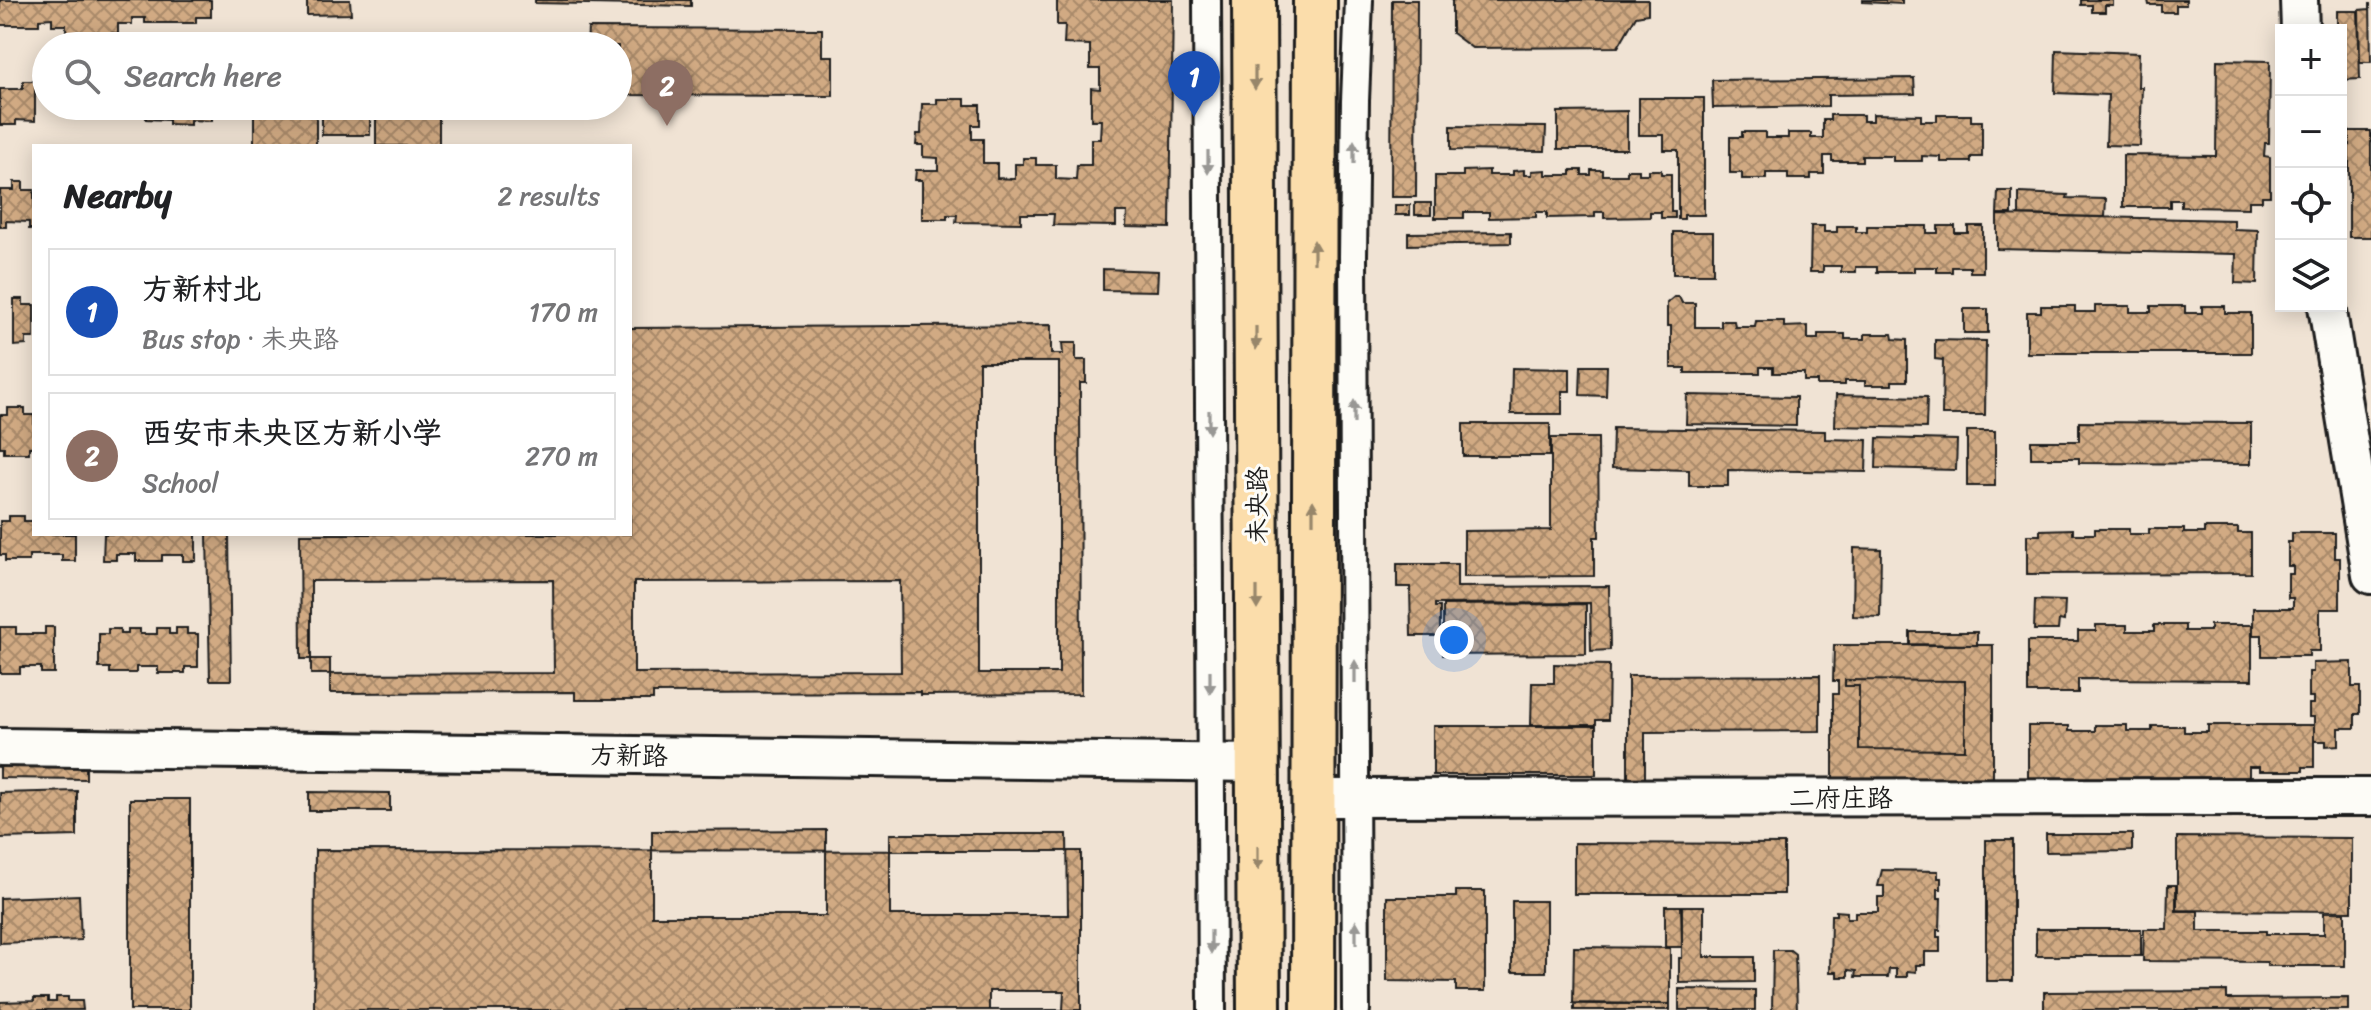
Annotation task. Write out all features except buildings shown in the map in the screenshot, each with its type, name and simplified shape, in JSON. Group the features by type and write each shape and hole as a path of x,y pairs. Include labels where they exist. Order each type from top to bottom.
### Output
{"main road":[{"name":"未央路","path":"1254,0 1259,1010"},
{"path":"1313,1010 1315,0"}],"street":[{"path":"1207,0 1212,1010"},
{"path":"1356,1010 1353,256 1359,0"},
{"path":"2299,0 2300,24"},
{"path":"2328,312 2371,575"},
{"name":"方新路","path":"0,747 1258,763"},
{"name":"二府庄路","path":"1312,798 2371,797"}],"place":[{"name":"方新村北","path":"1194,117"},
{"name":"西安市未央区方新小学","path":"667,126"}]}
